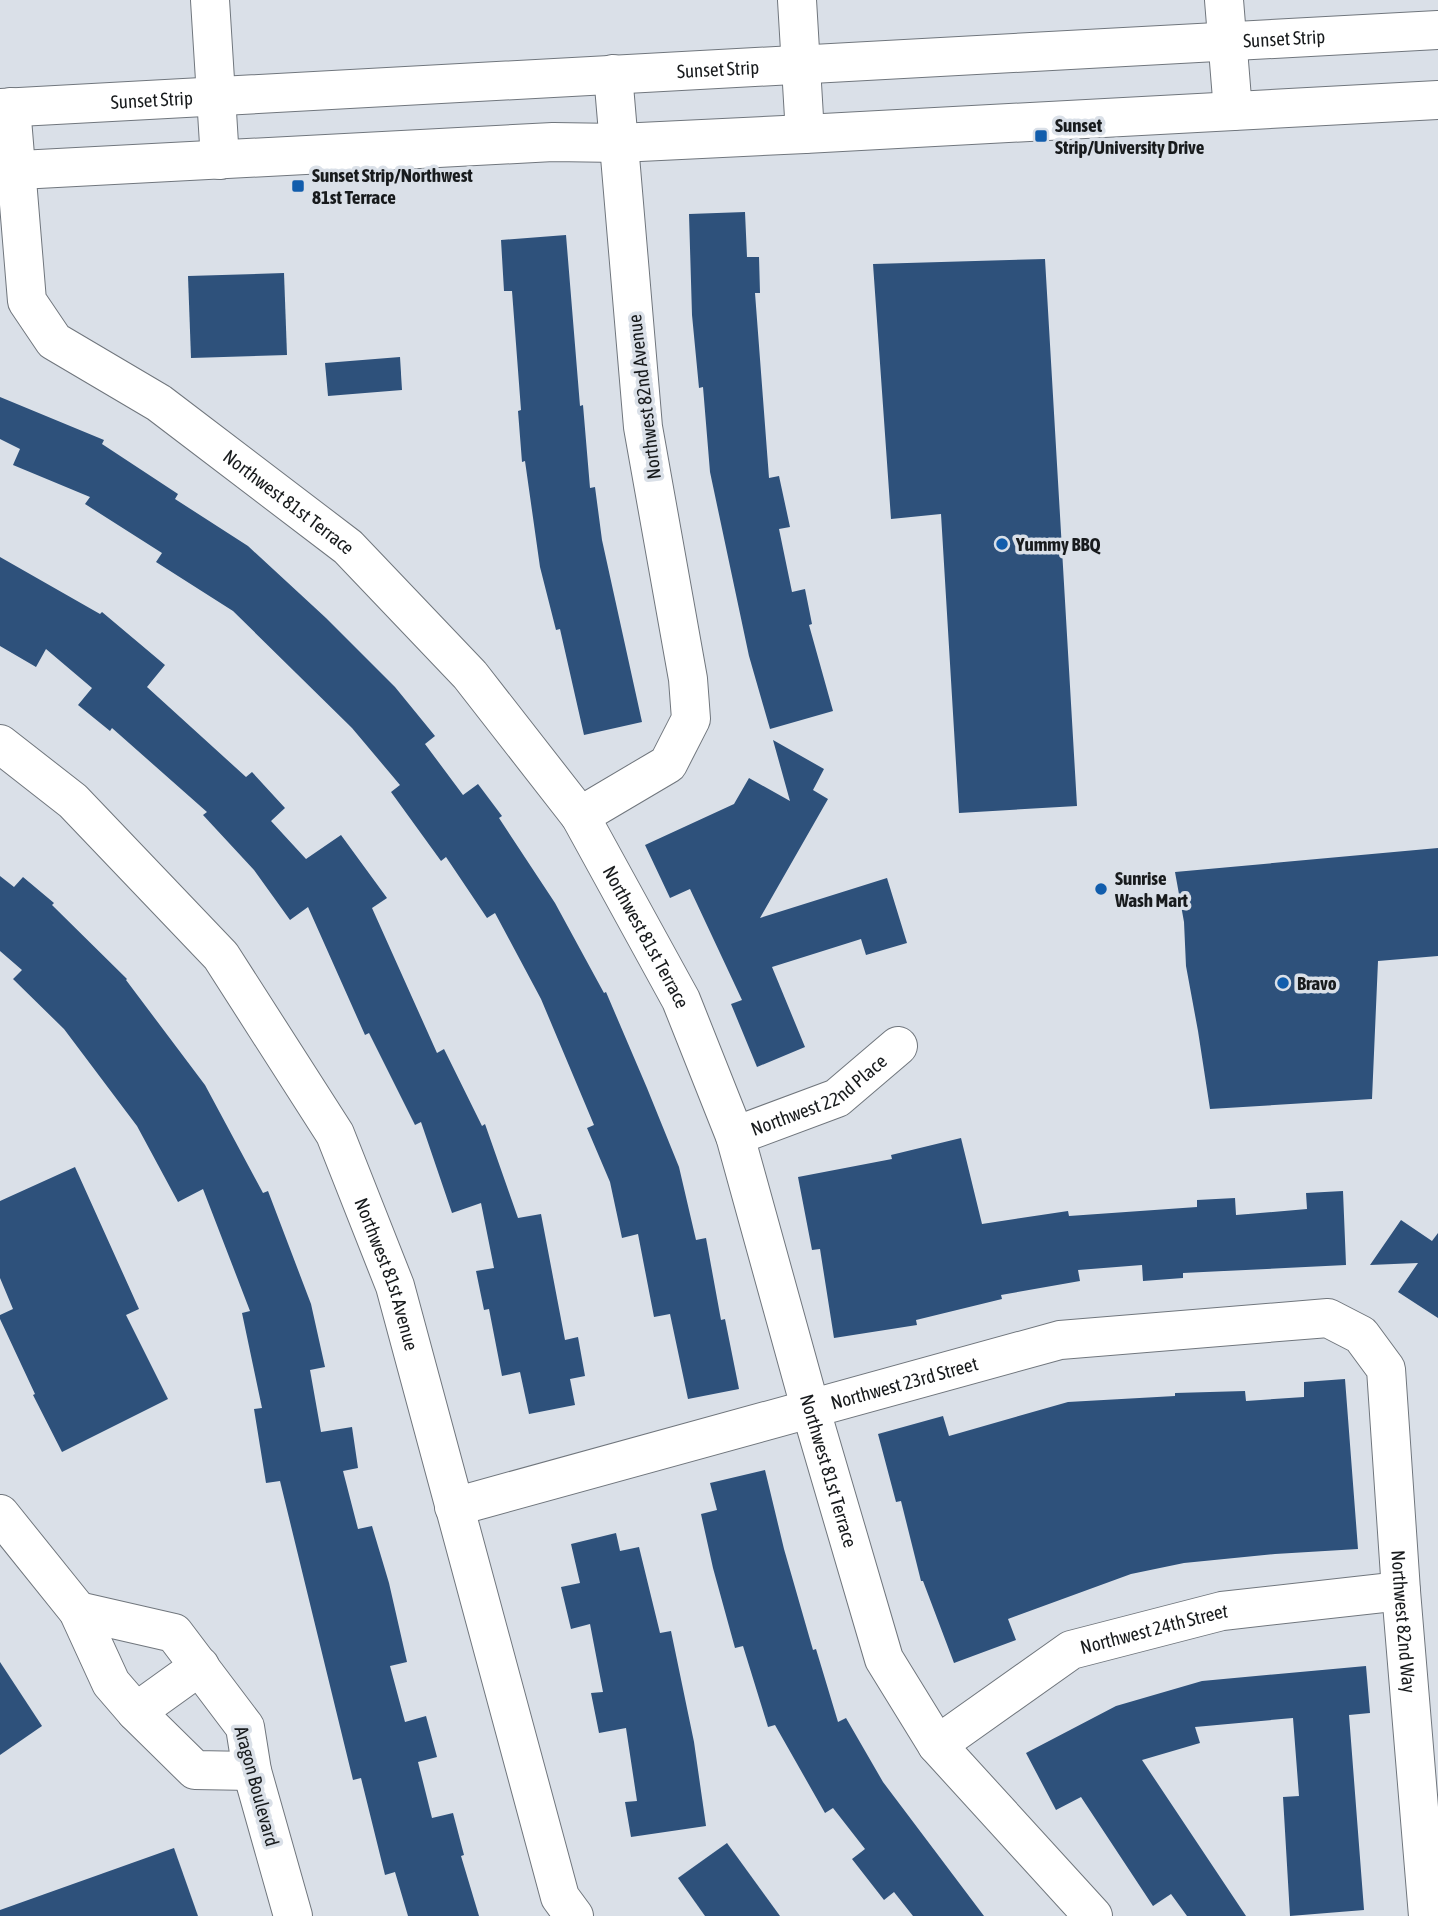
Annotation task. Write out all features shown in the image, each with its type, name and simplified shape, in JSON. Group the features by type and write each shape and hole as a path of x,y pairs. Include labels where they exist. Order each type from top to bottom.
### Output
{"street":[{"path":"210,0 220,160"},
{"path":"797,0 805,135"},
{"path":"1224,0 1233,111"},
{"name":"Sunset Strip","path":"6,108 1438,30"},
{"name":"Northwest 82nd Avenue","path":"580,816 668,764 691,719 688,679 643,427 613,74"},
{"path":"8,171 553,142 619,143 805,135 1438,100"},
{"name":"Northwest 81st Terrace","path":"6,108 8,171 26,301 54,341 159,403 348,547 470,676 580,816 681,1000 735,1136 810,1408 884,1659 937,1745 1093,1916"},
{"name":"Northwest 81st Avenue","path":"0,744 73,801 221,956 335,1134 394,1286 560,1897 573,1916"},
{"name":"Northwest 22nd Place","path":"735,1136 837,1097 898,1046"},
{"name":"Northwest 23rd Street","path":"454,1507 1060,1340 1328,1318 1361,1335"},
{"name":"Northwest 82nd Way","path":"1361,1335 1387,1369 1401,1591 1428,1916"},
{"path":"0,1514 78,1611 111,1683 136,1712 195,1770 252,1772"},
{"name":"Northwest 24th Street","path":"937,1745 1071,1650 1222,1611 1401,1591"},
{"name":"Aragon Boulevard","path":"78,1611 174,1633 245,1727 252,1772 293,1916"},
{"path":"136,1712 200,1666"}],"building":[{"path":"745,212 747,257 759,257 760,293 755,293 769,478 779,476 790,527 779,529 792,592 805,589 812,624 809,625 833,711 770,729 749,656 710,472 703,387 699,388 692,315 689,214"},
{"path":"566,235 580,406 583,405 590,488 595,487 602,540 642,722 584,735 560,629 556,630 540,567 525,461 522,462 512,291 504,291 501,240"},
{"path":"1045,259 1077,806 959,813 941,514 891,519 873,264"},
{"path":"284,273 287,355 191,358 188,276"},
{"path":"400,357 402,390 328,396 325,363"},
{"path":"0,397 104,440 102,444 178,494 175,499 248,546 395,687 435,736 425,744 463,795 478,784 502,816 499,818 555,903 604,993 606,992 647,1088 679,1167 696,1240 706,1238 721,1320 725,1319 739,1389 688,1399 670,1314 654,1317 638,1234 622,1238 610,1182 587,1128 594,1125 541,999 495,913 487,918 446,857 441,861 391,792 400,785 352,728 233,611 156,562 162,553 85,504 90,497 13,465 20,449 0,439"},
{"path":"0,557 100,614 102,612 165,665 147,687 246,777 252,772 285,808 271,821 306,859 341,835 387,898 372,908 437,1053 444,1049 482,1126 485,1124 518,1218 541,1214 565,1340 578,1337 585,1376 570,1379 575,1405 529,1414 520,1372 502,1376 489,1309 484,1310 476,1271 494,1268 481,1203 452,1213 421,1122 415,1125 369,1033 365,1035 308,907 290,920 254,870 203,815 207,812 112,728 110,731 78,705 92,688 46,649 36,667 0,646"},
{"path":"773,740 824,769 813,790 828,799 760,918 887,878 907,943 866,955 861,939 772,967 805,1047 757,1067 731,1004 742,1000 690,889 670,898 645,845 734,804 749,778 790,801"},
{"name":"Bravo","path":"1438,848 1438,956 1378,961 1372,1099 1210,1109 1186,966 1184,922 1175,872"},
{"path":"0,876 14,887 23,877 54,903 52,905 127,979 205,1085 263,1193 268,1191 311,1304 325,1367 310,1370 321,1432 352,1427 358,1468 343,1471 358,1529 372,1526 389,1583 407,1662 390,1666 405,1722 426,1716 437,1757 418,1762 432,1818 453,1813 464,1855 461,1856 479,1916 408,1916 395,1872 385,1875 361,1778 353,1780 280,1481 266,1483 254,1409 262,1408 242,1313 250,1311 203,1189 178,1202 137,1126 64,1029 13,979 22,970 0,951"},
{"path":"961,1138 982,1224 1068,1211 1069,1216 1197,1207 1197,1200 1235,1198 1236,1215 1307,1209 1306,1193 1343,1191 1346,1265 1183,1273 1183,1278 1143,1281 1142,1265 1078,1270 1080,1281 1001,1295 1002,1299 916,1320 917,1325 834,1338 820,1249 812,1250 798,1177 892,1159 891,1155"},
{"path":"75,1167 139,1309 126,1315 168,1399 62,1452 33,1395 35,1394 0,1319 0,1315 13,1309 0,1278 0,1201"},
{"path":"1401,1220 1432,1241 1438,1233 1438,1318 1398,1292 1418,1263 1370,1265"},
{"path":"1345,1379 1358,1549 1184,1563 1131,1574 1008,1619 1016,1640 954,1663 921,1581 901,1501 896,1502 878,1434 943,1416 949,1436 1068,1402 1175,1396 1175,1393 1245,1391 1246,1401 1304,1397 1304,1382"},
{"path":"765,1470 813,1650 816,1649 838,1722 846,1718 883,1782 984,1916 913,1916 894,1892 884,1900 852,1859 865,1849 833,1808 825,1813 775,1725 768,1727 743,1646 735,1648 701,1514 717,1510 710,1483"},
{"path":"616,1533 620,1551 639,1547 660,1633 671,1631 694,1742 706,1826 631,1837 625,1802 637,1801 626,1728 599,1733 591,1693 603,1692 590,1624 571,1629 561,1587 580,1583 571,1544"},
{"path":"0,1662 42,1726 0,1755"},
{"path":"1366,1666 1370,1713 1349,1715 1364,1910 1290,1916 1283,1797 1299,1796 1293,1718 1195,1727 1200,1743 1142,1760 1246,1916 1187,1916 1171,1894 1153,1906 1081,1797 1056,1810 1026,1753 1116,1706 1202,1681"},
{"path":"727,1843 780,1916 705,1916 678,1878"},
{"path":"174,1848 198,1916 0,1916 0,1910"}],"place":[{"name":"Sunset Strip/University Drive","path":"1041,136"},
{"name":"Sunset Strip/Northwest 81st Terrace","path":"298,186"},
{"name":"Yummy BBQ","path":"1002,544"},
{"name":"Sunrise Wash Mart","path":"1101,889"},
{"name":"Bravo","path":"1283,983"}]}
